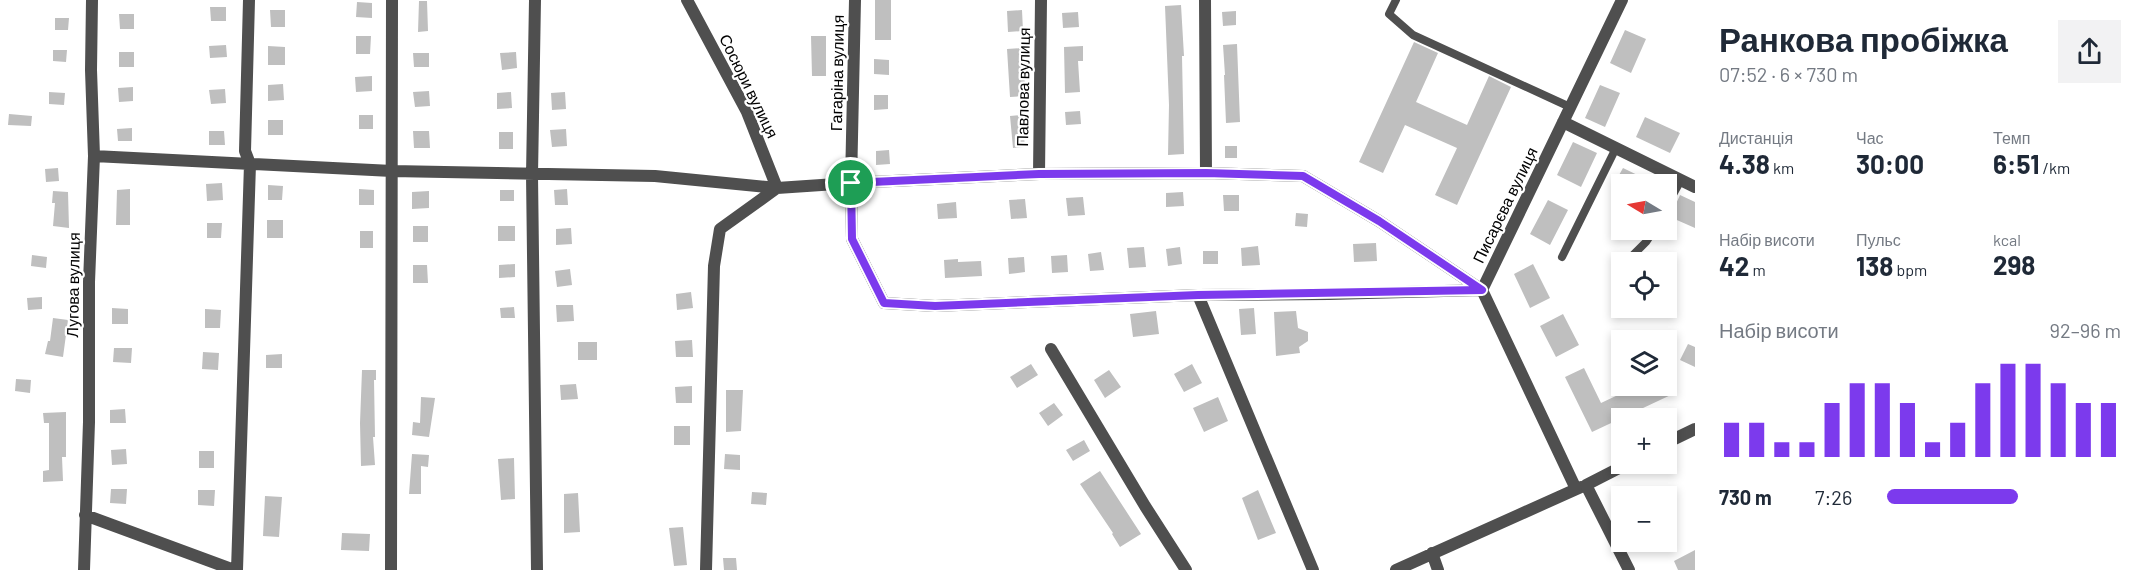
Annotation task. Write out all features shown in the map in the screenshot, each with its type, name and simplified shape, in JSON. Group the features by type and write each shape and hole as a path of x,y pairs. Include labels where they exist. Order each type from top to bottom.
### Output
{"street":[{"name":"Лугова вулиця","path":"84,570 89,423 88,282 94,156 91,70 92,0"},
{"path":"85,515 236,570 250,164 245,151 249,0"},
{"path":"391,570 392,0"},
{"path":"535,0 532,175 537,570"},
{"name":"Сосюри вулиця","path":"687,0 747,112 777,188"},
{"name":"Гагаріна вулиця","path":"855,0 852,239 884,303 935,306 1198,295"},
{"name":"Павлова вулиця","path":"1039,174 1041,0"},
{"path":"1205,0 1206,173"},
{"name":"Писарєва вулиця","path":"1622,0 1482,290 1581,487 1629,570"},
{"path":"1563,122 1695,187"},
{"path":"94,156 392,171 655,176 777,188 1039,174 1206,173 1303,176 1379,221 1482,290"},
{"path":"705,570 714,266 720,229 777,188"},
{"path":"1313,570 1198,295 1482,290"},
{"path":"1051,349 1186,570"},
{"path":"1677,438 1695,429"},
{"path":"1396,570 1611,472"},
{"path":"1432,553 1438,570"}],"lane":[{"path":"1396,0 1389,14 1413,35 1570,107"},
{"path":"1562,257 1616,148"},
{"path":"1677,187 1681,180"},
{"path":"1636,252 1647,240"}],"building":[{"path":"875,0 891,0 891,40 875,40"},
{"path":"419,1 427,1 428,31 418,32"},
{"path":"357,2 372,3 372,18 356,17"},
{"path":"1181,5 1184,56 1182,56 1184,154 1168,155 1169,105 1165,6"},
{"path":"210,7 226,7 226,21 211,21"},
{"path":"270,10 285,10 285,27 271,27"},
{"path":"1022,10 1023,31 1008,32 1007,11"},
{"path":"1236,11 1236,25 1223,26 1222,12"},
{"path":"1078,12 1079,27 1063,28 1062,13"},
{"path":"119,14 134,14 134,29 120,29"},
{"path":"55,18 69,18 68,30 55,30"},
{"path":"1625,30 1646,39 1631,73 1610,63"},
{"path":"356,36 371,36 370,54 356,54"},
{"path":"811,36 826,36 826,76 812,76"},
{"path":"1414,42 1438,53 1416,102 1467,125 1489,76 1511,87 1457,205 1435,195 1457,148 1405,125 1383,173 1359,162"},
{"path":"1237,44 1240,122 1226,123 1223,45"},
{"path":"226,45 227,57 210,58 209,46"},
{"path":"268,46 285,47 285,65 268,65"},
{"path":"1083,46 1083,61 1078,61 1080,92 1065,93 1064,47"},
{"path":"1022,48 1024,96 1010,97 1007,49"},
{"path":"53,50 67,50 66,62 53,61"},
{"path":"119,52 134,52 134,67 119,67"},
{"path":"516,52 517,68 502,70 500,53"},
{"path":"413,53 429,53 429,67 414,67"},
{"path":"874,59 889,60 889,75 874,74"},
{"path":"372,76 372,91 356,92 355,77"},
{"path":"283,84 284,100 268,101 268,85"},
{"path":"1600,85 1620,93 1605,127 1585,118"},
{"path":"133,87 133,101 119,102 118,88"},
{"path":"225,89 226,103 211,104 209,90"},
{"path":"429,91 430,106 415,107 413,92"},
{"path":"49,92 65,93 64,105 49,104"},
{"path":"511,92 512,108 497,109 497,93"},
{"path":"565,92 566,109 552,110 551,93"},
{"path":"874,95 888,95 888,109 874,110"},
{"path":"1080,111 1081,124 1066,125 1065,112"},
{"path":"9,114 32,116 31,126 8,125"},
{"path":"359,115 373,115 373,129 359,129"},
{"path":"1022,115 1025,147 1013,148 1010,116"},
{"path":"1645,117 1680,133 1670,153 1636,137"},
{"path":"268,120 283,120 283,135 268,135"},
{"path":"132,128 132,141 118,141 117,129"},
{"path":"566,129 567,146 552,147 550,130"},
{"path":"209,131 224,131 225,145 209,145"},
{"path":"413,131 429,131 430,148 414,148"},
{"path":"499,132 513,132 513,149 499,149"},
{"path":"1573,142 1597,153 1581,187 1557,175"},
{"path":"1225,146 1237,146 1237,158 1225,158"},
{"path":"889,150 890,164 876,165 876,151"},
{"path":"58,168 59,181 46,182 45,169"},
{"path":"1623,168 1635,174 1620,174"},
{"path":"222,183 223,200 207,201 206,184"},
{"path":"268,185 283,186 282,200 268,200"},
{"path":"130,189 130,225 116,225 117,190"},
{"path":"359,189 374,190 374,205 359,205"},
{"path":"567,189 568,205 555,205 554,190"},
{"path":"500,190 514,190 514,201 500,201"},
{"path":"53,191 68,192 69,228 53,226 55,203 52,203"},
{"path":"429,191 429,208 412,209 412,192"},
{"path":"1183,192 1184,206 1166,207 1166,193"},
{"path":"1223,195 1239,195 1239,211 1224,211"},
{"path":"1680,195 1695,202 1695,228 1677,220 1677,202"},
{"path":"1083,197 1085,215 1068,216 1066,198"},
{"path":"1025,199 1027,218 1011,219 1009,200"},
{"path":"1548,200 1568,210 1550,245 1530,234"},
{"path":"956,202 957,218 938,219 937,204"},
{"path":"1296,213 1308,214 1307,227 1295,226"},
{"path":"267,220 283,220 283,238 267,238"},
{"path":"207,223 222,223 221,238 207,238"},
{"path":"413,226 428,226 428,242 413,242"},
{"path":"498,226 515,226 515,241 498,241"},
{"path":"571,228 572,244 556,245 556,229"},
{"path":"360,231 373,231 373,248 360,248"},
{"path":"1376,243 1377,261 1354,262 1353,244"},
{"path":"1258,246 1260,265 1242,266 1241,248"},
{"path":"1144,247 1146,267 1129,268 1127,248"},
{"path":"1180,247 1182,264 1168,266 1166,249"},
{"path":"1203,251 1218,251 1218,264 1203,264"},
{"path":"1101,252 1104,270 1090,271 1088,254"},
{"path":"32,255 47,257 46,268 31,266"},
{"path":"1067,255 1068,272 1052,273 1051,256"},
{"path":"1024,257 1025,272 1009,274 1008,258"},
{"path":"958,259 958,262 981,261 982,276 945,278 944,260"},
{"path":"515,264 515,277 499,278 499,265"},
{"path":"1533,264 1550,298 1530,308 1514,274"},
{"path":"413,265 427,265 428,283 413,283"},
{"path":"570,269 572,285 557,287 555,271"},
{"path":"691,292 693,308 677,310 676,294"},
{"path":"42,297 42,309 28,310 27,298"},
{"path":"556,305 573,305 574,321 557,322"},
{"path":"514,307 515,318 501,318 500,308"},
{"path":"112,308 128,309 128,324 112,324"},
{"path":"1254,308 1256,334 1241,335 1239,309"},
{"path":"205,309 221,310 220,328 205,328"},
{"path":"1156,311 1159,334 1133,337 1130,314"},
{"path":"1296,311 1298,328 1308,332 1308,341 1299,347 1300,353 1276,356 1274,312"},
{"path":"1563,314 1579,345 1556,357 1540,326"},
{"path":"53,318 68,320 63,357 45,354 48,341 50,341"},
{"path":"692,340 693,357 676,357 675,341"},
{"path":"578,342 597,342 597,360 578,360"},
{"path":"1688,344 1695,347 1695,367 1680,360"},
{"path":"114,348 132,348 131,363 113,362"},
{"path":"203,352 219,353 218,370 202,369"},
{"path":"282,354 282,368 266,368 266,355"},
{"path":"1031,364 1038,375 1017,388 1010,377"},
{"path":"1192,364 1202,383 1184,392 1174,374"},
{"path":"1584,368 1601,403 1616,396 1669,396 1643,408 1611,408 1611,423 1592,432 1565,377"},
{"path":"362,370 376,370 376,380 374,380 375,437 373,437 375,465 361,466 360,423"},
{"path":"1109,370 1121,387 1105,398 1094,380"},
{"path":"16,379 31,380 30,393 15,391"},
{"path":"576,384 578,399 561,400 560,385"},
{"path":"692,386 692,403 676,403 675,387"},
{"path":"726,390 743,390 741,431 726,432"},
{"path":"421,397 435,398 429,437 412,435 413,422 420,423"},
{"path":"1218,397 1228,421 1204,432 1193,408"},
{"path":"1054,403 1063,415 1048,426 1039,413"},
{"path":"125,409 126,423 110,423 110,410"},
{"path":"66,412 66,457 62,457 63,481 43,482 43,471 49,470 49,423 44,423 43,413"},
{"path":"674,426 690,426 690,445 674,445"},
{"path":"1084,440 1090,451 1073,461 1066,450"},
{"path":"126,449 127,464 112,465 111,450"},
{"path":"199,451 214,451 214,468 199,468"},
{"path":"412,454 429,455 428,467 421,466 421,494 409,494"},
{"path":"725,454 740,455 740,470 724,469"},
{"path":"514,458 515,499 501,500 498,459"},
{"path":"1100,471 1141,534 1120,547 1080,484"},
{"path":"111,489 127,489 126,504 110,503"},
{"path":"198,490 215,490 214,506 198,505"},
{"path":"1258,490 1276,533 1258,540 1242,498"},
{"path":"752,492 767,493 766,505 751,504"},
{"path":"578,493 580,532 564,533 564,494"},
{"path":"265,496 282,497 279,537 263,536"},
{"path":"683,527 687,565 674,566 669,528"},
{"path":"342,533 370,534 369,551 341,550"},
{"path":"1695,550 1695,570 1678,570 1674,561"},
{"path":"723,558 736,558 737,570 724,570"}],"route":[{"path":"1206,173 1303,176 1379,221 1482,290 1198,295 935,306 884,303 852,239 851,183 1039,174 1206,173"}]}
